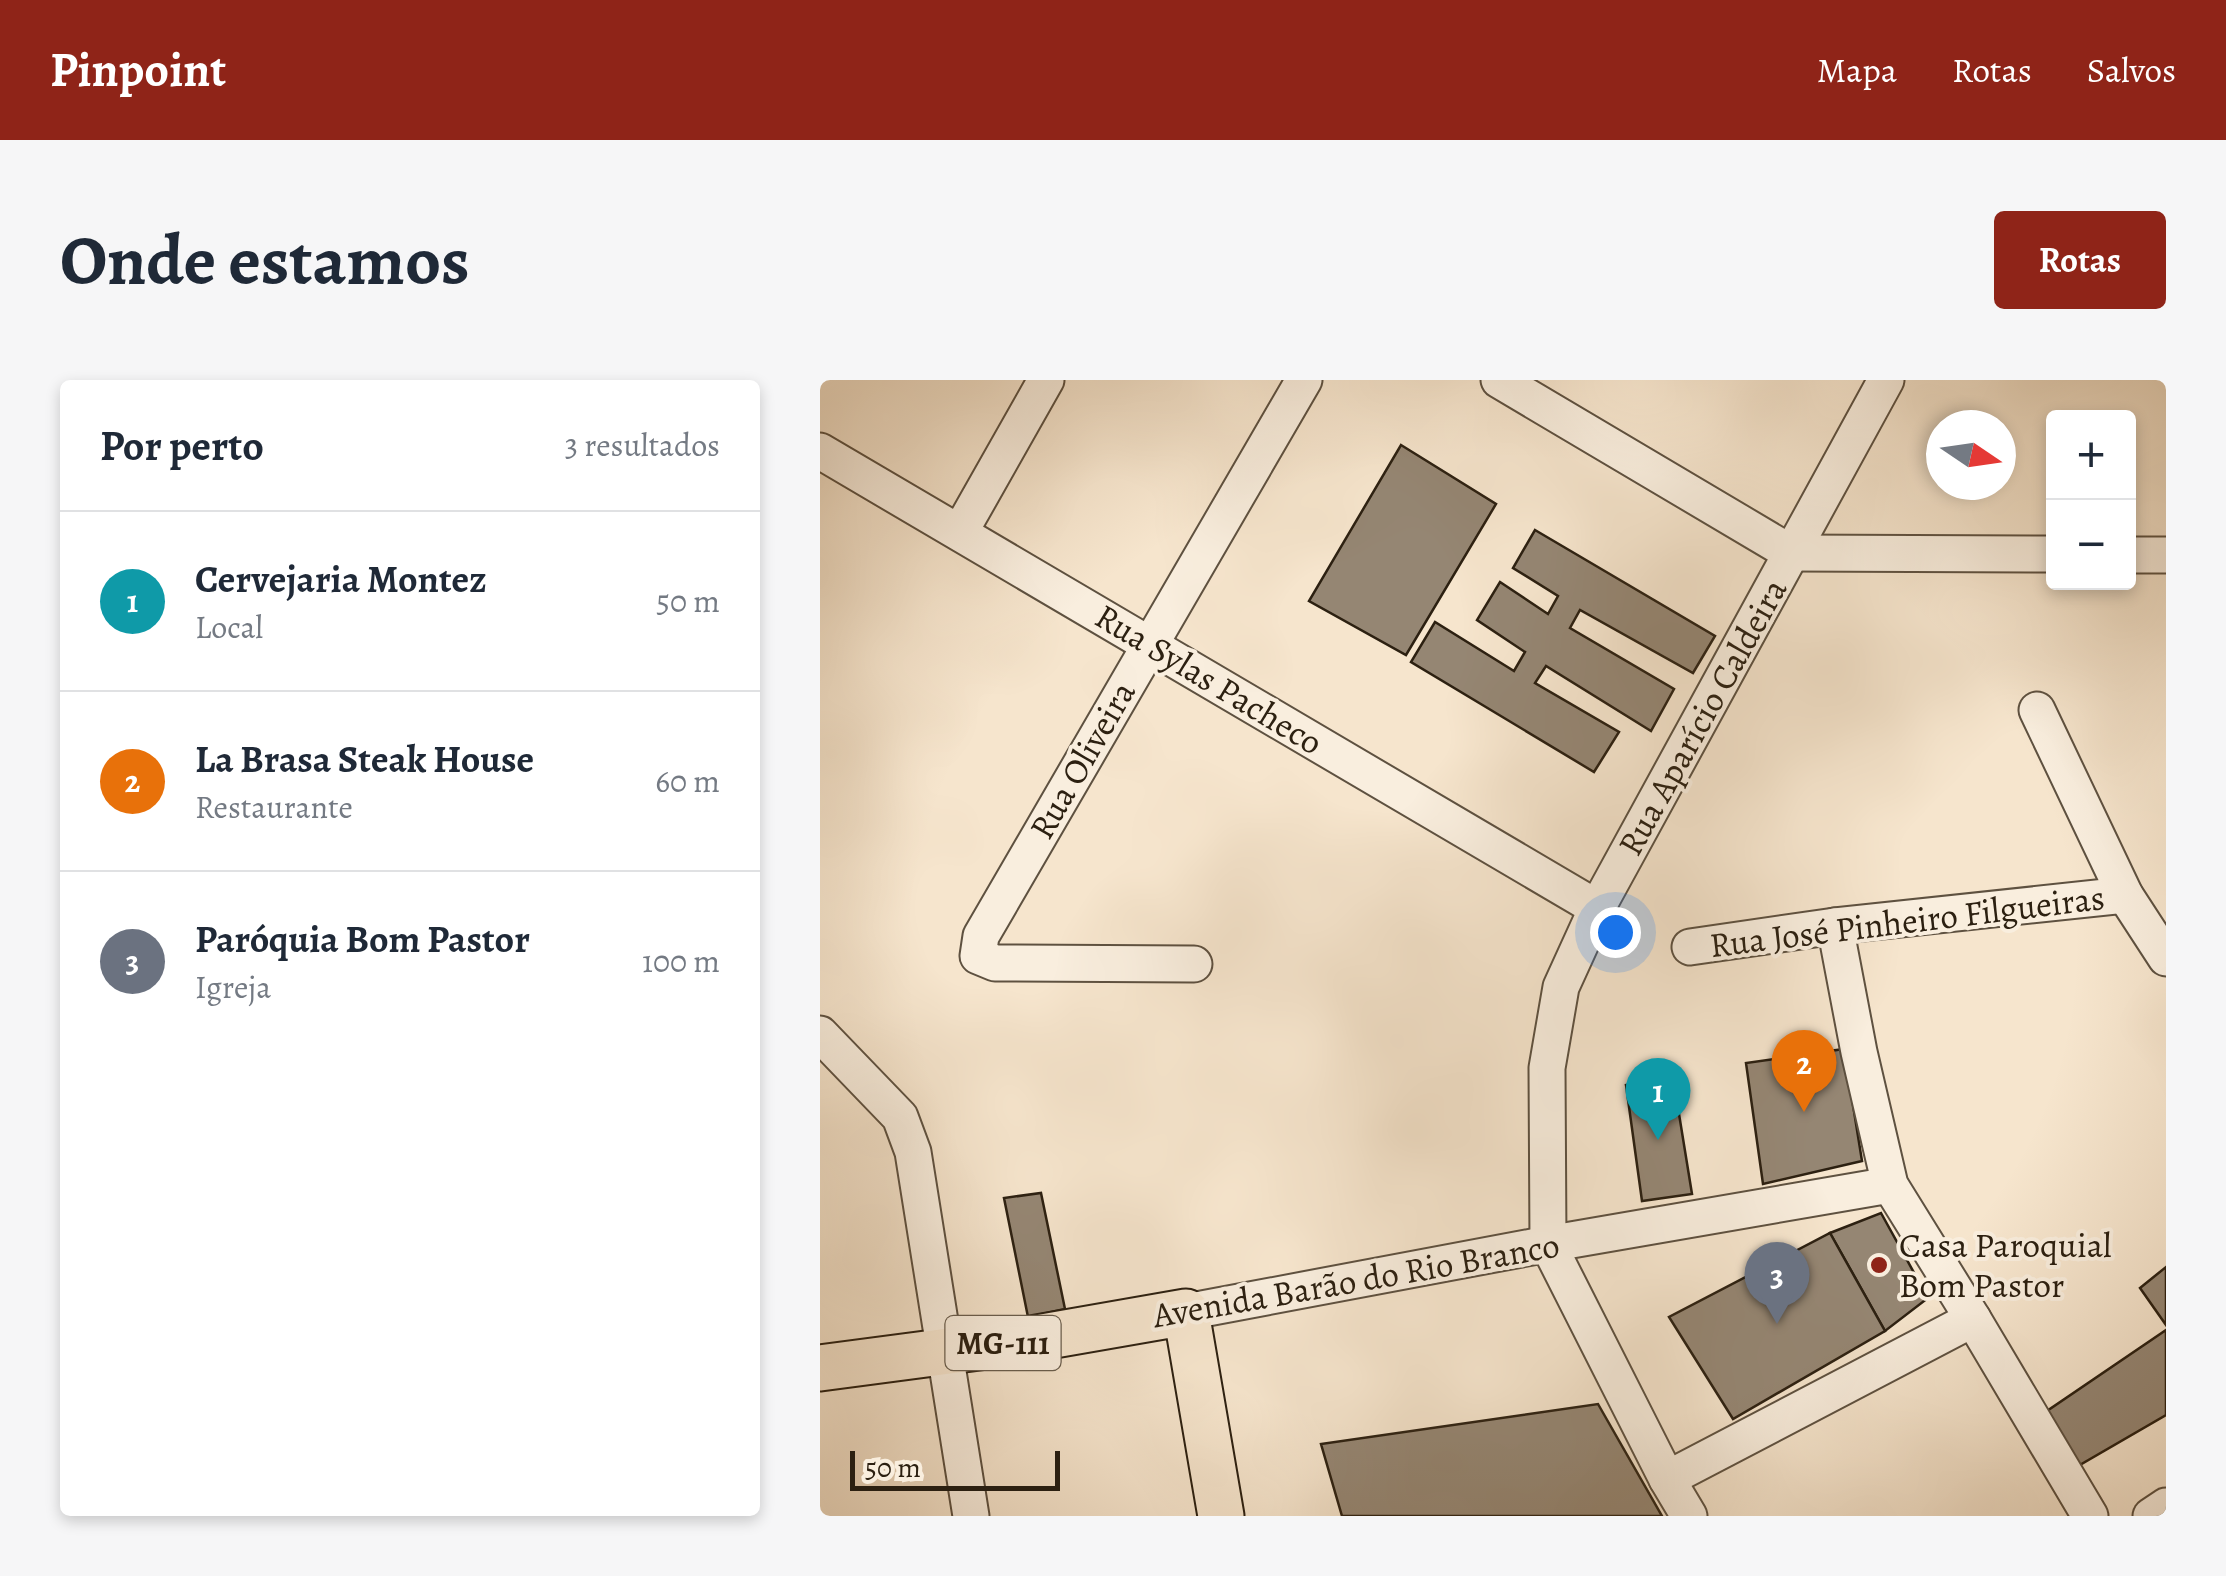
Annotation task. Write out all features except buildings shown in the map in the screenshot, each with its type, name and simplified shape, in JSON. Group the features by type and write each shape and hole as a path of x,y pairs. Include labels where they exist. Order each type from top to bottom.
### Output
{"main road":[{"name":"Avenida Barão do Rio Branco","path":"820,1368 1186,1312"},
{"path":"1186,1312 1221,1516"}],"street":[{"path":"960,532 1046,380"},
{"name":"Rua Oliveira","path":"1194,964 995,962 978,956 981,936 1304,380"},
{"path":"1498,380 1791,553 2046,554"},
{"name":"Rua Aparício Caldeira","path":"1548,1244 1547,1068 1560,988 1597,908 1886,380"},
{"name":"Rua Sylas Pacheco","path":"820,451 1597,908"},
{"path":"2136,555 2166,555"},
{"path":"2036,710 2125,895 2166,958"},
{"name":"Rua José Pinheiro Filgueiras","path":"1690,948 1835,926 2125,895"},
{"path":"1835,926 1890,1185 2090,1516"},
{"path":"820,1034 900,1117 913,1152 971,1516"},
{"name":"Avenida Barão do Rio Branco","path":"1186,1312 1890,1185"},
{"path":"1548,1244 1689,1516"},
{"path":"1667,1479 1973,1319"},
{"path":"2151,1516 2166,1506"}],"place":[{"name":"La Brasa Steak House","path":"1804,1112"},
{"name":"Cervejaria Montez","path":"1658,1140"},
{"name":"Casa Paroquial Bom Pastor","path":"1879,1265"},
{"name":"Paróquia Bom Pastor","path":"1777,1324"}]}
